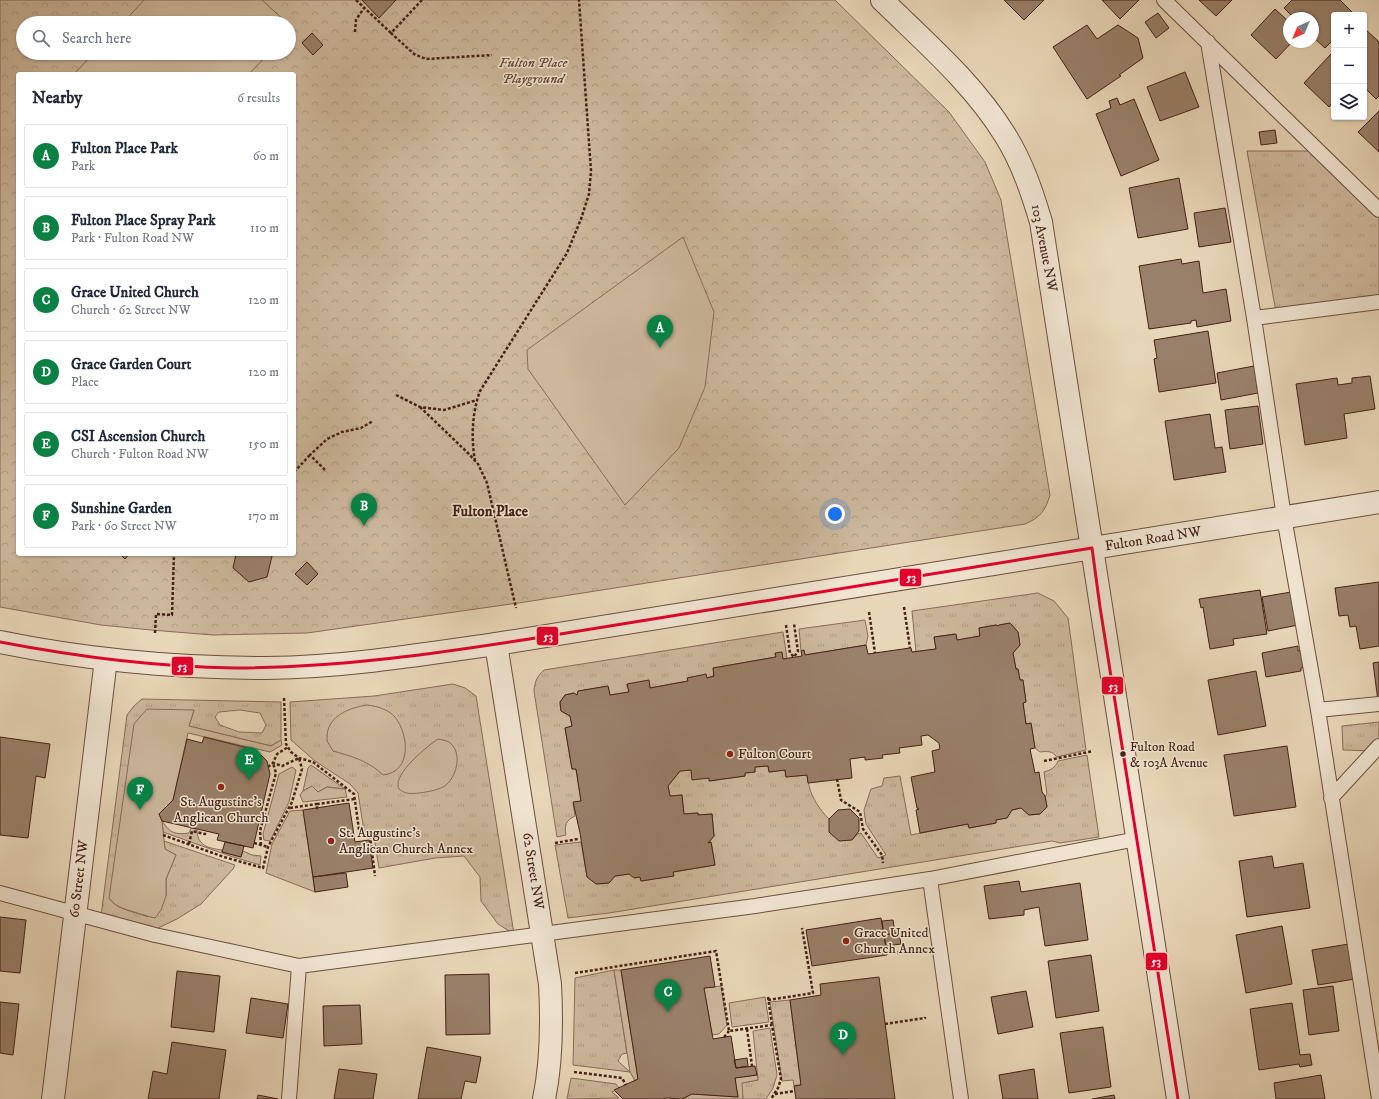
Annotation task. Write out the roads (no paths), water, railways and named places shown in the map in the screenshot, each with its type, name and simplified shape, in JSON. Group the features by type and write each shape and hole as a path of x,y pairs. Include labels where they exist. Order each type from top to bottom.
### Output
{"street":[{"name":"103 Avenue NW","path":"882,0 955,72 976,95 1006,136 1033,193 1041,222 1178,1099"},
{"name":"Fulton Road NW","path":"0,642 106,659 204,667 269,668 389,659 496,644 1379,502"},
{"name":"62 Street NW","path":"496,644 550,984 550,1058 544,1099"},
{"name":"60 Street NW","path":"53,1099 106,659"}],"lane":[{"path":"1164,0 1379,210"},
{"path":"1208,42 1254,318 1284,517 1318,710 1379,1099"},
{"path":"1254,318 1379,302"},
{"path":"1318,710 1379,704"},
{"path":"1331,798 1379,746"},
{"path":"0,893 156,935 299,966 755,906 930,879 1137,839"},
{"path":"930,879 961,1099"},
{"path":"289,1099 299,966"}],"place":[{"name":"Fulton Place Park","path":"660,348"},
{"name":"Fulton Place Spray Park","path":"364,526"},
{"name":"Fulton Court","path":"730,754"},
{"name":"Fulton Road & 103A Avenue","path":"1123,754"},
{"name":"CSI Ascension Church","path":"249,780"},
{"name":"St. Augustine's Anglican Church","path":"221,787"},
{"name":"Sunshine Garden","path":"140,810"},
{"name":"St. Augustine's Anglican Church Annex","path":"331,841"},
{"name":"Grace United Church Annex","path":"846,941"},
{"name":"Grace United Church","path":"668,1012"},
{"name":"Grace Garden Court","path":"843,1055"}],"district":[{"name":"Fulton Place","path":"490,511"}],"park label":[{"name":"Fulton Place Playground","path":"533,72"}]}
